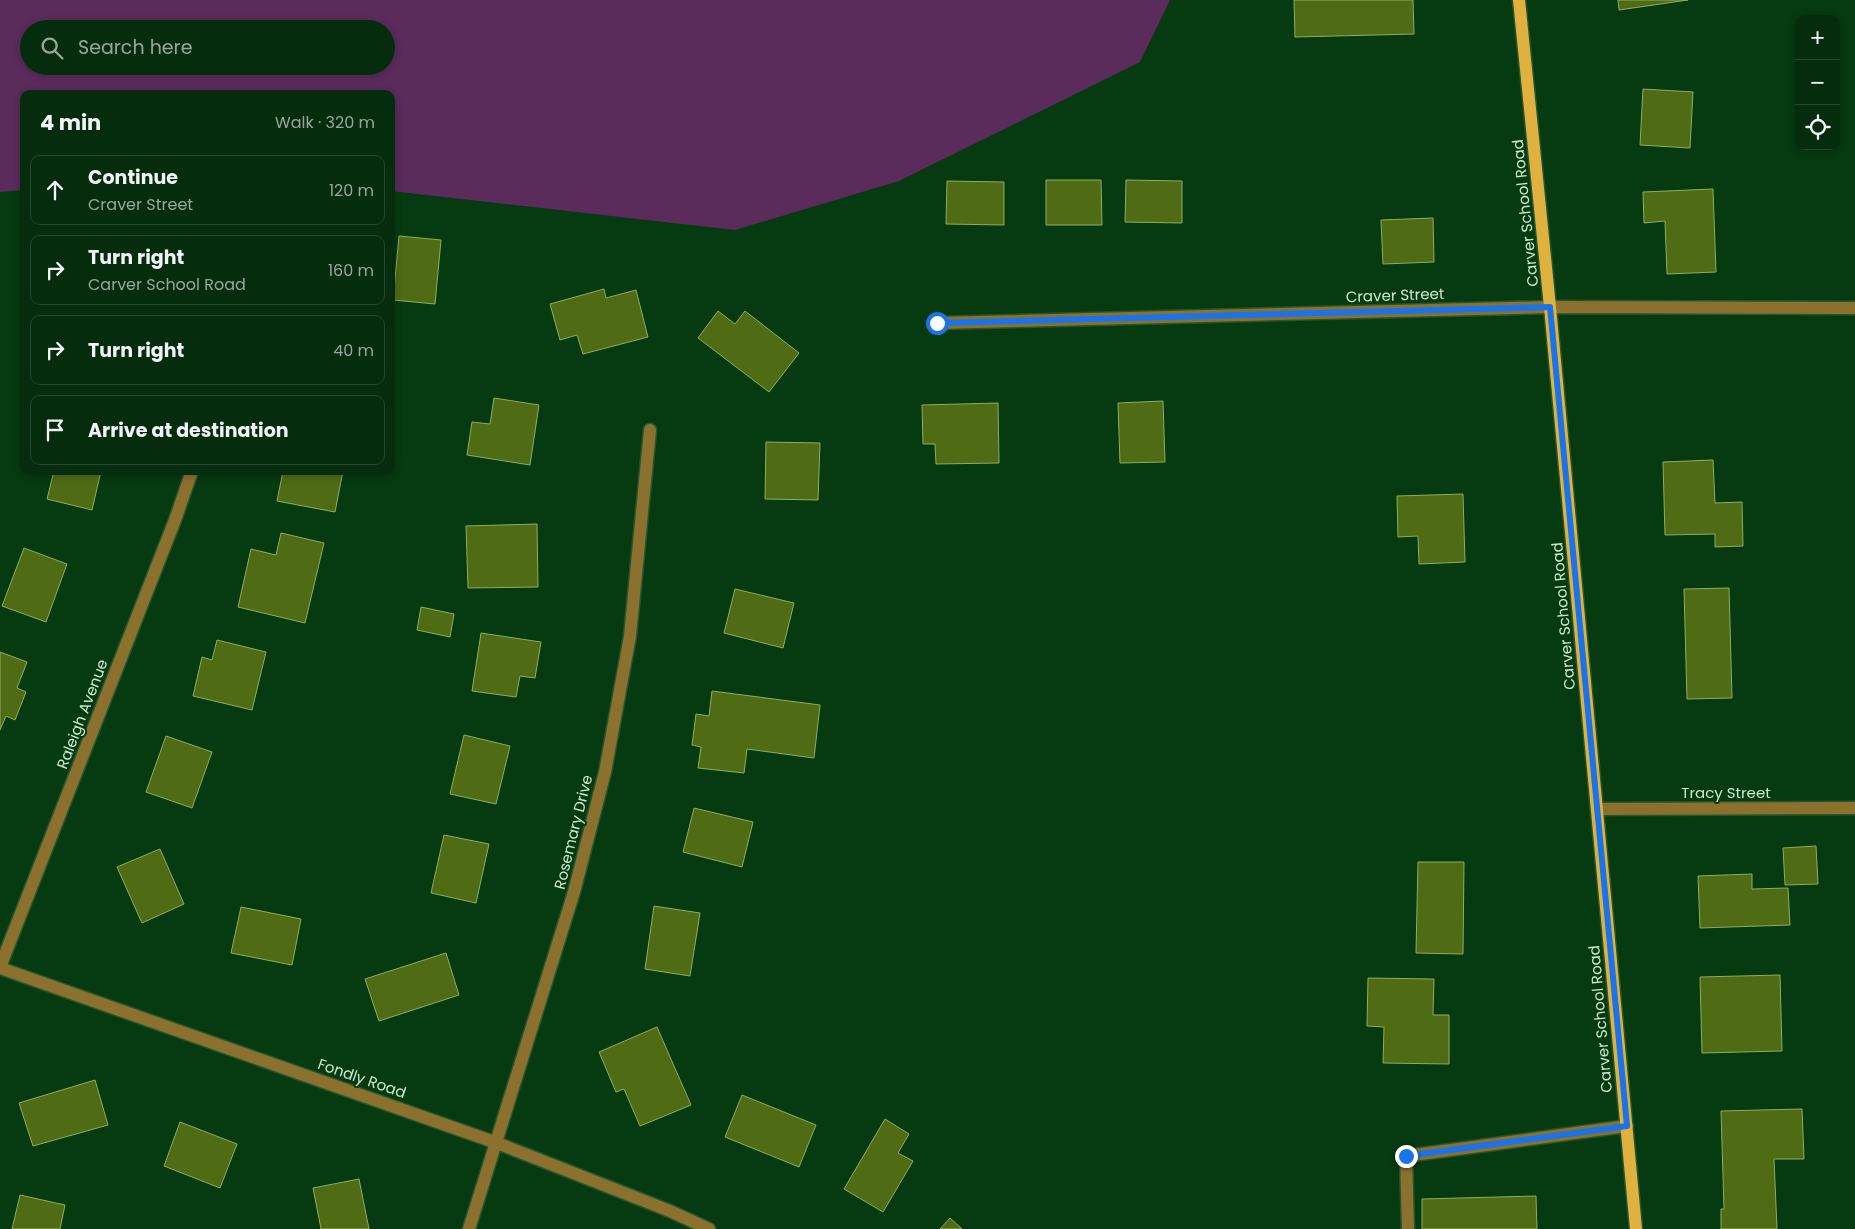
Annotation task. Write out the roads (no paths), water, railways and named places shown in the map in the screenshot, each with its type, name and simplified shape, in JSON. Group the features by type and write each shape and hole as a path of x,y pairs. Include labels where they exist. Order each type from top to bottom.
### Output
{"main road":[{"name":"Carver School Road","path":"1520,0 1636,1229"}],"street":[{"name":"Craver Street","path":"937,323 1550,307 1855,308"},
{"name":"Rosemary Drive","path":"469,1229 574,892 604,772 630,636 650,430"},
{"name":"Raleigh Avenue","path":"0,968 191,475"},
{"name":"Tracy Street","path":"1597,809 1855,808"},
{"name":"Fondly Road","path":"0,968 497,1143 670,1211 709,1229"},
{"path":"1408,1229 1406,1156 1627,1126"}]}
